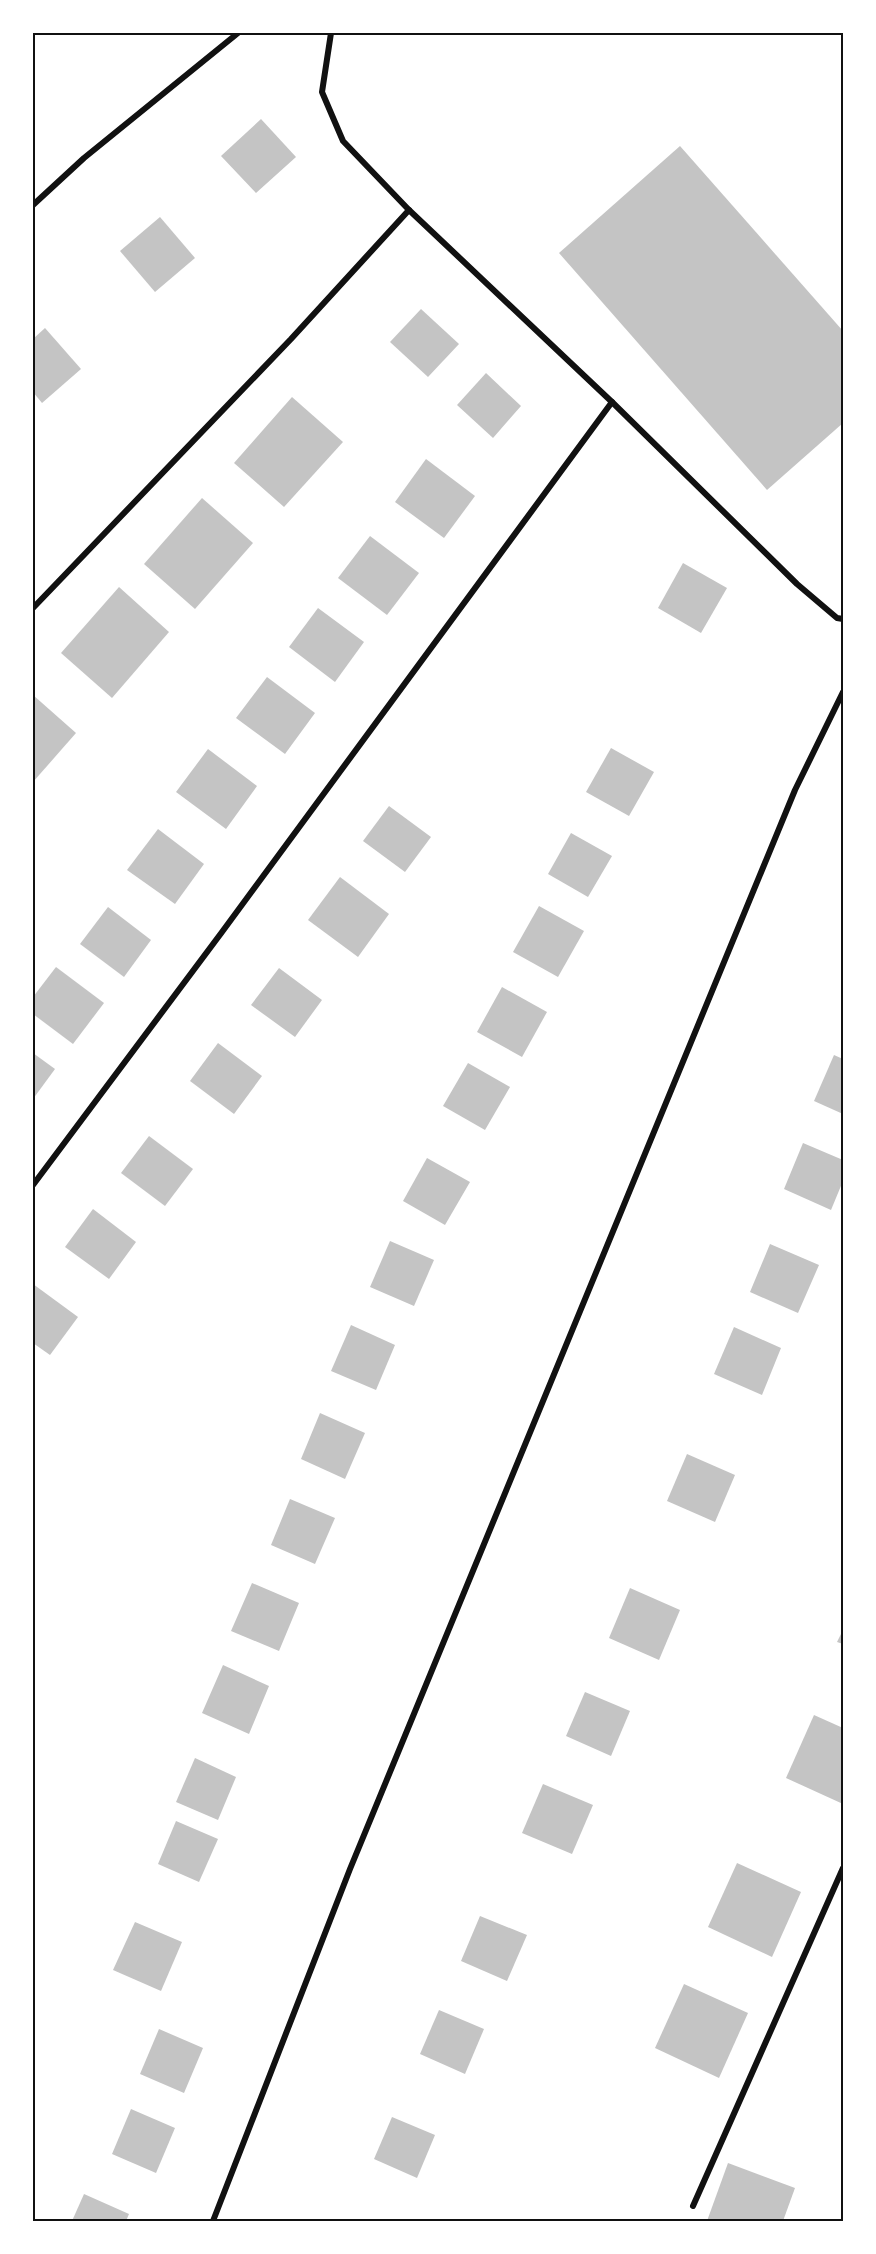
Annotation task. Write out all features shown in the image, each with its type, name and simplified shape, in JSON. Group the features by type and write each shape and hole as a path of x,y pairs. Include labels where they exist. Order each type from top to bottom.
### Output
{"street":[{"path":"33,206 84,158 238,33"},
{"path":"332,33 322,92 343,141 409,210 612,402 797,584 837,618 843,620"},
{"path":"33,608 291,339 409,210"},
{"path":"33,1185 612,402"},
{"path":"213,2221 350,1869 515,1467 795,790 843,692"},
{"path":"693,2206 843,1868"}],"building":[{"path":"261,119 296,157 256,193 221,156"},
{"path":"680,146 843,331 843,423 767,490 559,253"},
{"path":"160,217 195,258 155,292 120,251"},
{"path":"421,309 459,344 428,377 390,342"},
{"path":"45,328 81,369 42,403 33,392 33,339"},
{"path":"486,373 521,406 493,438 457,405"},
{"path":"292,397 343,442 284,507 234,463"},
{"path":"426,459 475,496 444,538 395,502"},
{"path":"202,498 253,543 195,609 144,564"},
{"path":"370,536 419,573 387,615 338,578"},
{"path":"683,563 727,588 701,633 658,608"},
{"path":"119,587 169,632 112,698 61,653"},
{"path":"318,608 364,642 335,682 289,647"},
{"path":"267,677 315,713 285,754 236,718"},
{"path":"33,695 76,733 33,782"},
{"path":"611,748 654,772 629,816 586,792"},
{"path":"208,749 257,786 226,829 176,792"},
{"path":"389,806 431,837 405,872 363,841"},
{"path":"158,829 204,864 175,904 127,870"},
{"path":"571,833 612,856 588,897 548,874"},
{"path":"340,877 389,914 358,957 308,920"},
{"path":"539,906 584,931 558,977 513,952"},
{"path":"108,907 151,940 124,977 80,944"},
{"path":"56,967 104,1003 73,1044 33,1014 33,997"},
{"path":"279,968 322,1000 295,1037 251,1005"},
{"path":"502,987 547,1012 522,1057 477,1032"},
{"path":"218,1043 262,1076 234,1114 190,1081"},
{"path":"33,1053 55,1069 33,1099"},
{"path":"834,1055 843,1059 843,1114 814,1101"},
{"path":"468,1063 510,1087 485,1130 443,1106"},
{"path":"149,1136 193,1169 165,1206 121,1173"},
{"path":"803,1143 843,1160 843,1181 831,1210 784,1189"},
{"path":"427,1158 470,1182 445,1225 403,1201"},
{"path":"93,1209 136,1242 109,1279 65,1247"},
{"path":"390,1241 434,1260 414,1306 370,1287"},
{"path":"770,1244 819,1265 798,1313 750,1292"},
{"path":"33,1284 78,1317 50,1355 33,1343"},
{"path":"351,1325 395,1345 376,1390 331,1371"},
{"path":"734,1327 781,1348 762,1395 714,1374"},
{"path":"320,1413 365,1433 345,1479 301,1459"},
{"path":"687,1454 735,1475 715,1522 667,1501"},
{"path":"290,1499 335,1518 315,1564 271,1545"},
{"path":"252,1583 299,1603 279,1651 231,1631"},
{"path":"630,1588 680,1610 659,1660 609,1638"},
{"path":"843,1630 843,1644 837,1642"},
{"path":"223,1665 269,1686 249,1734 202,1713"},
{"path":"585,1692 630,1711 611,1756 566,1736"},
{"path":"814,1715 843,1728 843,1804 786,1778"},
{"path":"195,1758 236,1777 218,1820 176,1802"},
{"path":"543,1784 593,1805 572,1854 522,1833"},
{"path":"176,1821 218,1839 199,1882 158,1864"},
{"path":"737,1863 801,1892 772,1957 708,1927"},
{"path":"480,1916 527,1935 507,1981 461,1961"},
{"path":"135,1922 182,1942 161,1991 113,1970"},
{"path":"684,1984 748,2013 719,2078 655,2048"},
{"path":"439,2010 484,2029 465,2074 420,2054"},
{"path":"159,2029 203,2048 184,2093 140,2074"},
{"path":"131,2109 175,2128 156,2173 112,2154"},
{"path":"392,2117 435,2135 417,2178 374,2159"},
{"path":"728,2163 795,2188 783,2221 707,2221"},
{"path":"84,2194 129,2214 126,2221 72,2221"}]}
